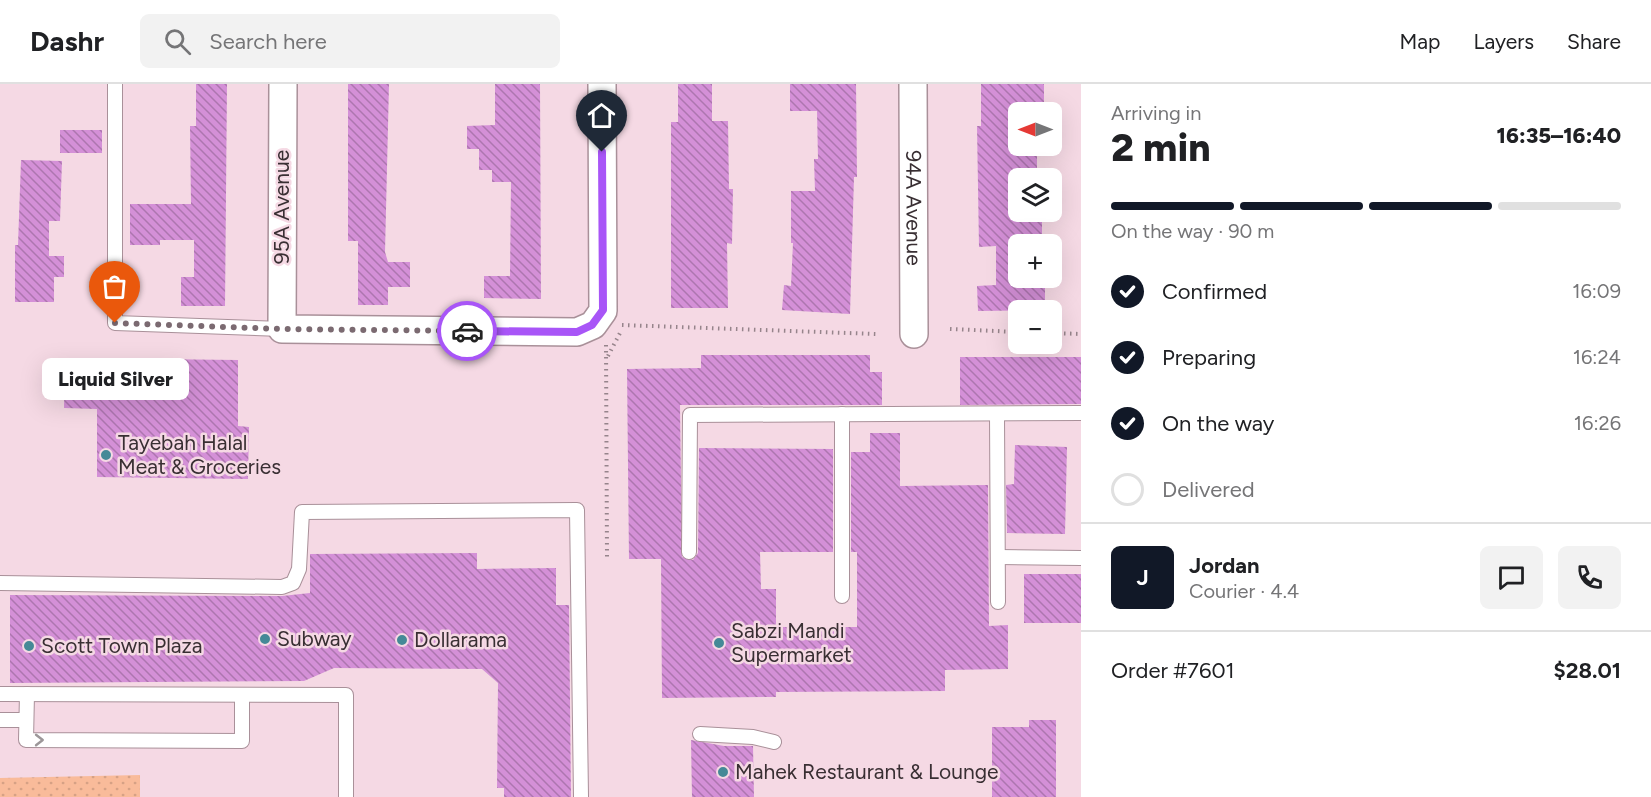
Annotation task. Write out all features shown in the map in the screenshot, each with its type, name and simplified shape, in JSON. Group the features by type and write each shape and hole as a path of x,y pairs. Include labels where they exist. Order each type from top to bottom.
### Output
{"street":[{"name":"95A Avenue","path":"282,329 283,84"},
{"path":"282,329 577,332 592,325 603,310 602,84"},
{"name":"94A Avenue","path":"913,84 914,334"}],"lane":[{"path":"115,84 115,323 282,329"},
{"path":"688,552 690,415 1081,413"},
{"path":"842,414 842,596"},
{"path":"997,414 998,602"},
{"path":"0,583 282,587 293,583 299,569 302,512 577,510 581,797"},
{"path":"998,557 1081,558"},
{"path":"0,694 346,695 346,797"},
{"path":"27,694 26,740 242,741 242,695"},
{"path":"0,720 26,720"},
{"path":"700,734 753,737 774,742"}],"path":[{"path":"607,557 606,366 608,356 624,325 876,334"},
{"path":"950,329 1008,332"},
{"path":"1062,333 1081,334"}],"shaded area":[{"path":"140,775 140,797 0,797 0,778"}],"building":[{"path":"196,84 227,84 225,306 181,306 181,277 194,277 194,240 160,240 160,245 130,245 130,204 191,204 190,126 196,126"},
{"path":"348,84 389,84 385,252 388,262 410,262 410,287 388,287 388,305 358,305 358,241 348,241"},
{"path":"495,84 540,84 541,299 484,298 484,276 510,276 511,182 492,182 492,170 479,170 479,149 467,149 467,126 495,125"},
{"path":"678,84 712,84 712,121 728,121 729,189 733,189 732,244 727,243 728,308 671,308 671,122 678,122"},
{"path":"790,84 856,84 857,177 854,177 850,314 782,310 784,285 791,286 793,243 791,243 791,191 815,191 814,159 818,159 817,111 790,111"},
{"path":"981,84 1044,84 1044,102 1008,102 1008,156 1037,156 1037,168 1008,168 1008,222 1042,222 1042,234 1008,234 1008,288 1045,288 1045,300 1008,300 1008,311 978,311 977,286 996,285 996,246 979,247 977,126 981,126"},
{"path":"60,130 102,130 102,153 60,153"},
{"path":"21,160 62,161 60,221 49,221 49,256 64,256 64,277 54,277 54,302 15,302 15,245 18,245"},
{"path":"701,355 870,355 870,372 882,372 882,405 680,405 682,557 693,560 698,553 699,448 833,449 833,552 760,552 761,589 776,589 776,627 857,627 857,552 851,552 851,452 870,452 870,433 900,433 900,486 988,485 989,626 1008,625 1008,669 945,670 945,691 776,692 776,697 662,698 661,559 629,559 627,369 701,368"},
{"path":"960,357 1081,357 1081,404 960,405"},
{"path":"65,358 238,360 238,426 249,427 248,479 97,477 97,409 64,408"},
{"path":"1015,445 1067,447 1065,534 1007,533 1006,485 1014,484"},
{"name":"Scott Town Plaza","path":"477,553 477,569 556,568 556,605 569,605 571,797 504,797 504,788 497,788 498,683 482,669 334,668 304,681 10,683 10,595 282,596 310,593 310,554"},
{"path":"1024,574 1081,574 1081,623 1024,623"},
{"path":"1029,720 1056,720 1056,797 992,797 992,727 1029,727"},
{"name":"Mahek Restaurant & Lounge","path":"691,740 724,746 753,746 754,797 692,797"}],"way so far":[{"path":"115,323 282,329 467,331"}],"place":[{"name":"Liquid Silver","path":"115,323"},
{"name":"Tayebah Halal Meat & Groceries","path":"106,455"},
{"name":"Subway","path":"265,639"},
{"name":"Dollarama","path":"402,640"},
{"name":"Sabzi Mandi Supermarket","path":"719,643"},
{"name":"Scott Town Plaza","path":"29,646"},
{"name":"Mahek Restaurant & Lounge","path":"723,772"}],"route":[{"path":"467,331 577,332 592,325 603,310 602,152"}]}
